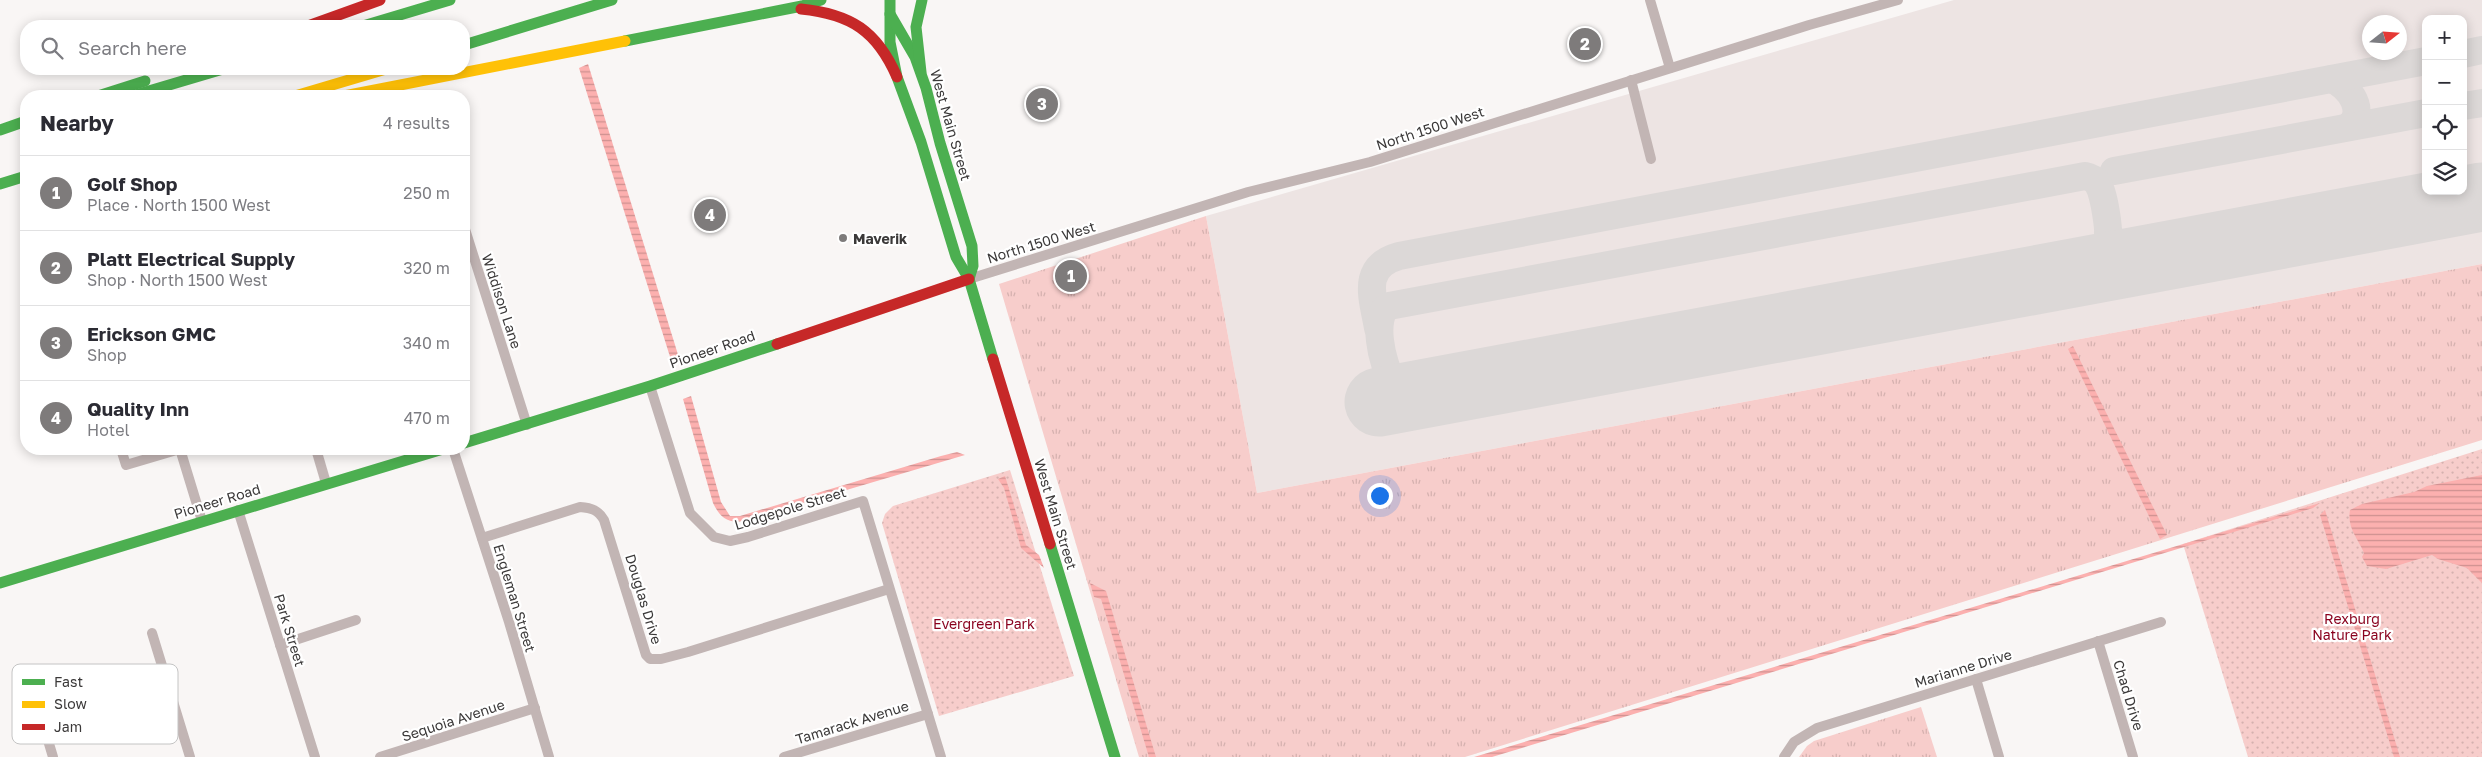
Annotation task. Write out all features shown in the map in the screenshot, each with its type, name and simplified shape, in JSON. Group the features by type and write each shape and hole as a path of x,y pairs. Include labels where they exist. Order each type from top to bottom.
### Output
{"main road":[{"path":"325,20 380,0"},
{"path":"383,20 450,0"},
{"path":"470,43 612,0"},
{"path":"470,71 788,9 821,0"},
{"name":"West Main Street","path":"882,0 908,43 921,72 940,143 972,246 973,266 969,279"},
{"name":"West Main Street","path":"890,0 890,42 897,78 921,142 956,257 969,279 1115,757"},
{"path":"921,72 915,27 922,0"},
{"path":"788,9 827,12 862,26 884,50 897,78"},
{"path":"116,90 163,75"},
{"path":"152,90 203,75"},
{"path":"315,90 366,75"},
{"path":"375,90 451,75"},
{"path":"0,130 20,123"},
{"path":"0,136 20,130"},
{"path":"0,184 20,178"},
{"name":"Pioneer Road","path":"470,441 650,386 969,279"},
{"name":"Pioneer Road","path":"0,583 422,455"}],"street":[{"path":"1650,0 1670,68"},
{"name":"North 1500 West","path":"969,279 1248,192 1370,162 1670,68 1898,0"},
{"path":"1631,80 1651,159"},
{"name":"Widdison Lane","path":"470,245 527,425"},
{"name":"Lodgepole Street","path":"650,386 690,513 714,537 730,541 748,537 863,501 941,757"},
{"path":"123,455 126,466 161,455"},
{"path":"182,455 202,521"},
{"path":"318,455 326,483"},
{"name":"Engleman Street","path":"455,455 549,757"},
{"name":"Douglas Drive","path":"482,538 580,507 592,508 599,513 604,520 646,655 650,659 661,659 688,652 889,589"},
{"name":"Park Street","path":"238,510 315,757"},
{"path":"280,644 356,620"},
{"name":"Marianne Drive","path":"1784,757 1794,742 1817,728 2161,622"},
{"path":"152,632 162,664"},
{"name":"Chad Drive","path":"2098,641 2133,757"},
{"path":"1976,679 2000,757"},
{"name":"Sequoia Avenue","path":"380,757 535,708"},
{"name":"Tamarack Avenue","path":"784,757 928,714"},
{"path":"178,718 190,757"},
{"path":"49,744 53,757"}],"shaded area":[{"path":"1954,0 2482,0 2482,264 1257,493 1206,216"},
{"path":"588,64 680,361 672,363 579,68"},
{"path":"2073,346 2167,535 2160,539 2068,349"},
{"path":"691,396 721,502 730,516 740,516 941,456 957,452 965,455 738,522 733,521 722,517 713,503 683,399"},
{"path":"2482,475 2482,583 2467,568 2438,559 2432,555 2386,569 2367,566 2362,557 2364,553 2351,527 2350,510 2362,504 2414,492 2427,486"},
{"path":"1005,476 1026,545 1039,555 1044,568 1021,548 1004,488 998,479"},
{"path":"2320,503 2313,508 1492,757 1474,757"},
{"path":"2325,510 2400,757 2394,757 2320,515"},
{"path":"1090,583 1106,591 1156,757 1149,757 1101,599 1094,597"}],"green space":[{"path":"1206,216 1257,493 2482,264 2482,440 1465,757 1139,757 999,284"},
{"name":"Rexburg Nature Park","path":"2482,449 2482,757 2248,757 2183,544"},
{"name":"Evergreen Park","path":"1010,470 1074,676 939,716 882,523 885,514 893,506"},
{"path":"1921,707 1937,757 1799,757 1807,746 1814,741"}],"taxiway":[{"path":"2467,53 2482,50"},
{"path":"1378,328 1372,295 1374,276 1387,261 1399,256 2422,62"},
{"path":"2332,79 2344,87 2354,100 2356,114 2354,121 2348,127"},
{"path":"2467,105 2482,103"},
{"path":"2114,171 2422,114"},
{"path":"1419,395 1397,385 1388,372 1382,352 1379,329 1380,319 1389,306 2085,176 2098,184 2103,196 2108,241 2101,258 2083,271"},
{"path":"2108,232 2111,239 2124,253 2142,259 2150,259"}],"runway":[{"path":"1379,402 2482,197"}],"traffic: fast":[{"path":"383,20 450,0"},
{"path":"470,43 612,0"},
{"path":"625,41 802,6 821,0"},
{"path":"890,0 890,42 897,77 921,142 956,257 969,279 993,359"},
{"path":"921,72 916,27 922,0"},
{"path":"890,14 915,57 926,88 940,143 972,246 973,266 969,279"},
{"path":"152,90 203,75"},
{"path":"117,90 145,81"},
{"path":"0,130 20,123"},
{"path":"0,184 20,178"},
{"path":"470,441 650,386 777,344"},
{"path":"0,583 423,455"},
{"path":"1050,544 1115,757"}],"traffic: slow":[{"path":"470,71 625,41"},
{"path":"315,90 366,75"},
{"path":"375,90 451,75"}],"traffic: jam":[{"path":"325,20 380,0"},
{"path":"801,9 834,15 860,28 881,48 897,77"},
{"path":"777,344 969,279"},
{"path":"993,359 1050,544"}],"place":[{"name":"Platt Electrical Supply","path":"1585,44"},
{"name":"Erickson GMC","path":"1042,104"},
{"name":"Quality Inn","path":"710,215"},
{"name":"Maverik","path":"843,238"},
{"name":"Golf Shop","path":"1071,276"}]}
